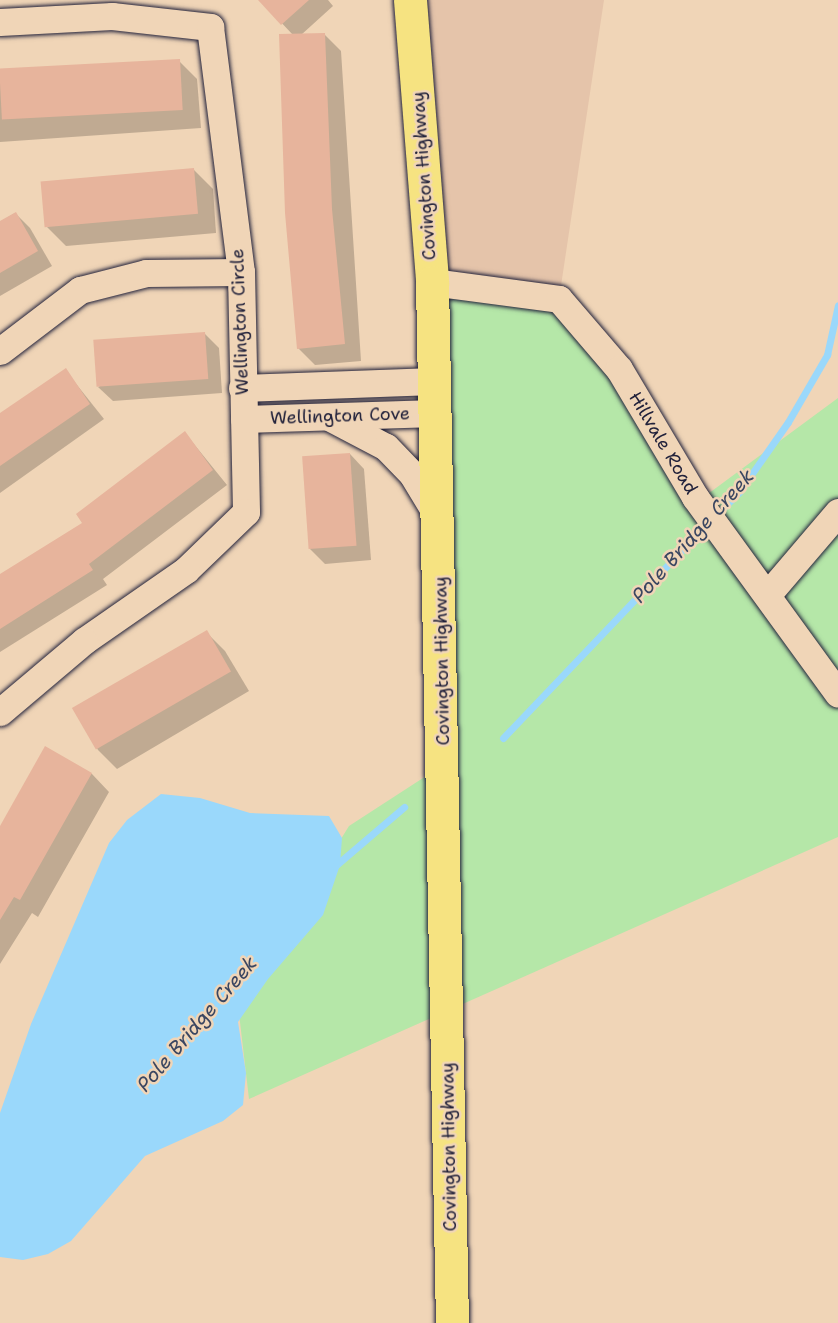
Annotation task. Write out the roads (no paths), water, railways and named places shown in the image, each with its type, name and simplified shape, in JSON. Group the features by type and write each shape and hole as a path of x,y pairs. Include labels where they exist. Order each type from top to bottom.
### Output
{"main road":[{"name":"Covington Highway","path":"410,0 432,282 452,1323"}],"street":[{"name":"Wellington Circle","path":"0,22 112,16 210,27 241,272 246,512 186,570 84,641 0,712"},
{"path":"0,351 80,290 146,273 241,272"},
{"name":"Hillvale Road","path":"432,282 559,299 619,369 695,498 768,594 838,694"},
{"name":"Wellington Cove","path":"242,388 434,381"},
{"name":"Wellington Cove","path":"244,419 436,413"},
{"path":"328,416 386,447 412,474 438,517"},
{"path":"768,594 838,512"}],"water":[{"path":"161,794 200,798 250,813 329,816 342,838 340,865 323,915 268,979 238,1022 246,1073 243,1105 223,1121 145,1156 71,1241 48,1254 23,1260 0,1257 0,1113 31,1024 109,843 127,820"}],"waterway":[{"name":"Pole Bridge Creek","path":"716,515 739,492 788,422 827,355 838,305"},
{"name":"Pole Bridge Creek","path":"503,738 708,523"},
{"name":"Pole Bridge Creek","path":"335,866 404,807"}]}
